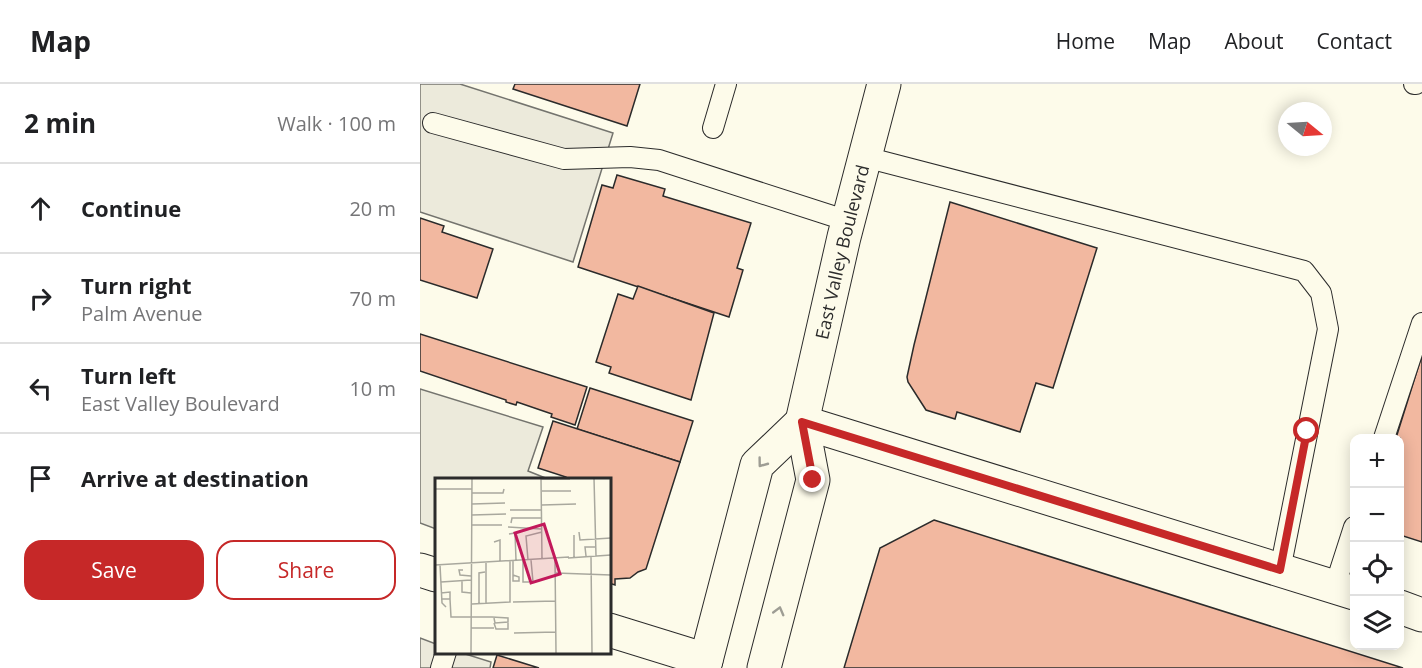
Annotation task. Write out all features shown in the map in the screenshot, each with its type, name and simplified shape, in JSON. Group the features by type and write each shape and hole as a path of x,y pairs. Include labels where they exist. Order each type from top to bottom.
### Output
{"main road":[{"name":"East Valley Boulevard","path":"764,668 813,480 802,422 848,221 884,84"},
{"path":"610,630 705,664 757,465 802,422 1345,590"},
{"path":"420,570 435,575"},
{"path":"1404,608 1422,615"}],"lane":[{"path":"713,128 726,84"},
{"path":"433,123 564,159 630,157 659,160 848,221"},
{"path":"865,157 1304,272 1321,293 1328,329 1280,570"},
{"path":"1385,434 1422,323"},
{"path":"1345,590 1352,542"},
{"path":"441,668 445,653"}],"shaded area":[{"path":"420,84 460,84 613,133 573,262 420,212"},
{"path":"420,389 543,427 528,471 546,478 435,478 435,529 420,523"},
{"path":"420,638 435,644 435,653 462,653 491,662 490,668 420,668"}],"building":[{"path":"515,84 640,84 627,126 513,89"},
{"path":"617,175 665,189 663,196 751,223 737,268 743,270 729,317 578,267 602,185 613,188"},
{"path":"950,202 1097,248 1053,388 1036,383 1020,432 957,412 955,419 926,410 908,382 914,345"},
{"path":"420,218 444,226 442,232 493,249 477,298 420,280"},
{"path":"638,286 714,313 691,400 609,373 611,367 596,362 618,294 633,299"},
{"path":"420,334 587,387 575,425 551,417 552,414 517,402 516,405 506,402 506,400 420,371"},
{"path":"1422,355 1422,542 1404,536 1404,434 1397,434"},
{"path":"590,388 693,421 680,462 577,429"},
{"path":"553,421 680,462 646,569 630,578 615,579 615,585 610,583 610,478 566,478 538,468"},
{"path":"934,520 1403,668 844,668 880,548"},
{"path":"497,655 539,668 493,668"}],"route":[{"path":"813,480 802,422 1280,570 1307,431"}]}
